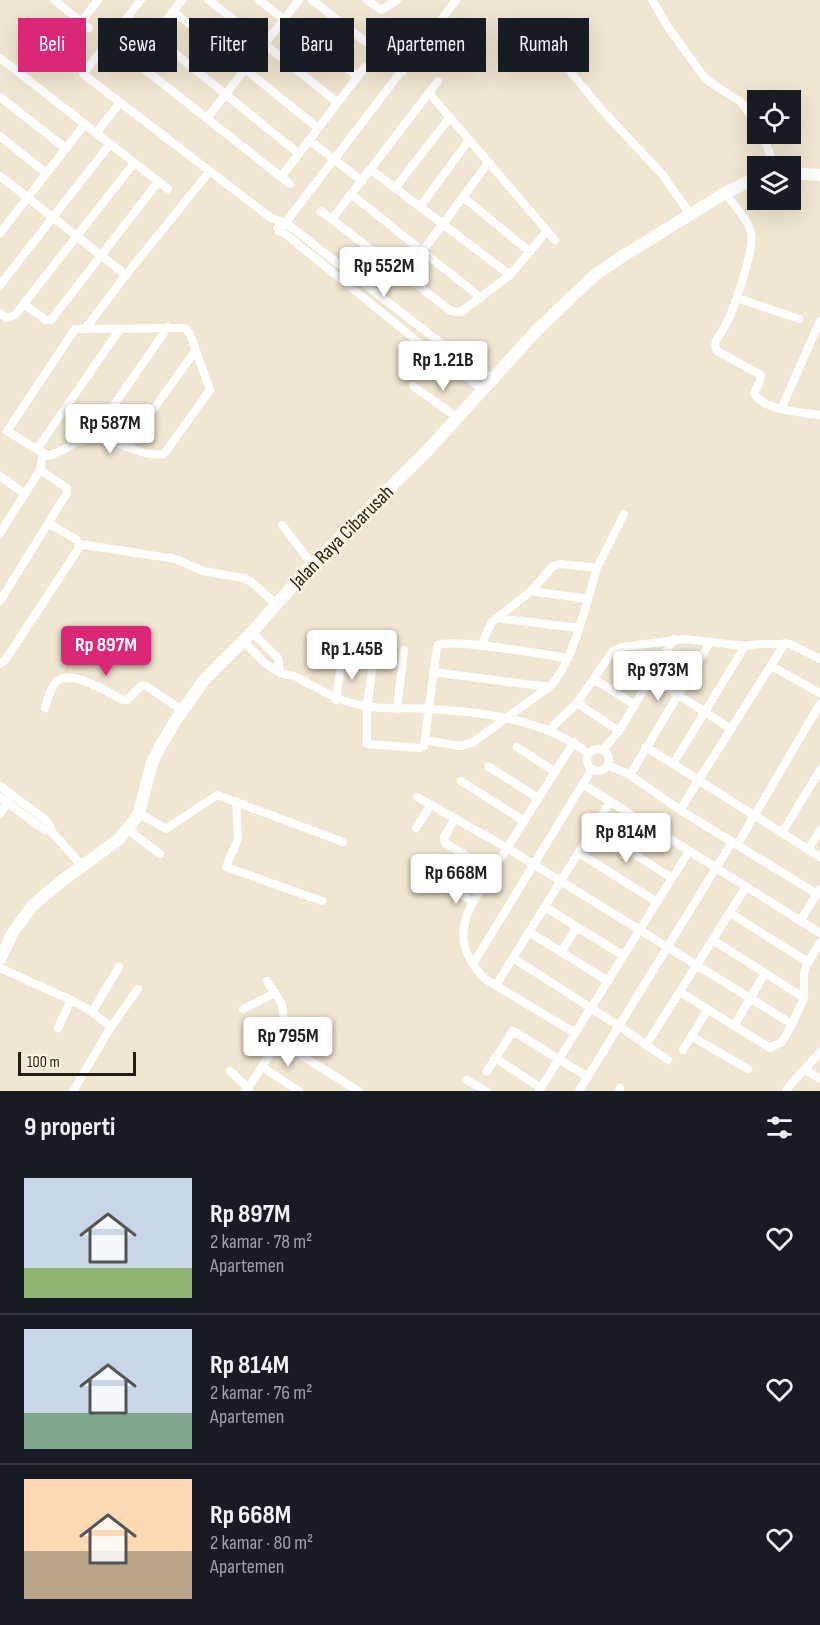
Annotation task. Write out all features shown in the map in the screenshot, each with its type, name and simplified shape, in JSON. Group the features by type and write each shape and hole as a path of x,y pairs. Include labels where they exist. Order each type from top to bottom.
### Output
{"main road":[{"path":"801,174 820,175"},
{"name":"Jalan Raya Cibarusah","path":"0,959 13,932 33,905 118,840 128,829 139,813 152,763 182,710 204,680 312,564 406,473 552,314 596,275 642,243 747,182"}],"street":[{"path":"54,0 76,18"},
{"path":"84,18 98,0"},
{"path":"141,0 82,74 209,172 271,218 286,223 433,337 493,379"},
{"path":"209,0 231,18"},
{"path":"259,0 282,18"},
{"path":"286,18 299,0"},
{"path":"312,0 366,42"},
{"path":"367,0 381,10 397,0"},
{"path":"443,18 456,0"},
{"path":"652,0 668,27 704,76 741,102 747,110"},
{"path":"168,18 180,1"},
{"path":"173,11 189,24"},
{"path":"268,41 280,25"},
{"path":"268,47 337,102"},
{"path":"177,55 299,153"},
{"path":"0,58 168,189"},
{"path":"281,177 365,67"},
{"path":"148,72 290,184"},
{"path":"207,118 243,72"},
{"path":"249,72 318,128"},
{"path":"352,72 357,76"},
{"path":"279,231 402,72"},
{"path":"571,72 602,110 662,174 690,214"},
{"path":"332,219 438,81"},
{"path":"429,93 555,240"},
{"path":"0,97 66,148"},
{"path":"96,133 120,103"},
{"path":"395,188 450,117"},
{"path":"0,232 84,124"},
{"path":"0,136 46,173"},
{"path":"309,140 362,181"},
{"path":"420,207 469,140"},
{"path":"0,285 110,144"},
{"path":"405,275 489,162"},
{"path":"0,313 7,318 12,318 134,163"},
{"path":"370,169 510,275"},
{"path":"85,329 209,172"},
{"path":"0,176 126,275"},
{"path":"24,304 46,320 51,320 158,182"},
{"path":"725,193 749,228 752,238 737,298 714,347 717,351 759,373 760,381 754,391 757,398 781,409 820,415"},
{"path":"351,194 481,298"},
{"path":"463,197 530,252"},
{"path":"321,211 454,312 461,312 510,275 548,231"},
{"path":"0,216 8,223"},
{"path":"271,218 279,231 422,345 483,389"},
{"path":"737,298 799,319"},
{"path":"781,409 820,321"},
{"path":"91,438 148,454 164,454 208,394 209,388 187,329 168,327 75,329 7,431 49,456 91,438 168,327"},
{"path":"2,527 40,469 40,452 120,329"},
{"path":"126,447 196,350"},
{"path":"413,386 458,418"},
{"path":"0,601 67,495 68,489 40,469"},
{"path":"0,476 25,494"},
{"path":"425,740 460,746 472,743 512,719 556,680 579,628 597,568 624,514"},
{"path":"0,664 6,659 79,548 77,540 50,524"},
{"path":"282,525 312,564"},
{"path":"79,544 176,558 202,570 243,578 250,581 276,604"},
{"path":"481,646 486,631 496,618 531,591 556,565 597,568"},
{"path":"531,591 588,599"},
{"path":"496,618 579,628"},
{"path":"247,636 266,645 278,658 280,673"},
{"path":"247,636 255,653 268,665 280,673 297,677 336,700 367,707 428,708 512,719 549,730 574,742 589,754"},
{"path":"603,750 619,731 674,639"},
{"path":"549,730 577,703 612,652 622,647 674,639 746,646 785,643 794,645 820,660"},
{"path":"630,775 710,642"},
{"path":"375,648 367,707 367,744 420,748 424,746 438,645 446,643 481,646 567,658"},
{"path":"680,810 785,643"},
{"path":"255,653 266,645"},
{"path":"673,764 746,646"},
{"path":"397,709 404,650"},
{"path":"612,652 731,729"},
{"path":"336,700 342,658"},
{"path":"771,666 820,693"},
{"path":"433,672 549,687"},
{"path":"45,708 58,680 78,678 123,700 127,700 141,686 146,686 182,710"},
{"path":"594,679 635,705"},
{"path":"577,703 619,731"},
{"path":"579,1091 716,868 754,816 820,704"},
{"path":"574,742 473,902 467,913 462,940 473,964 485,979 575,1033"},
{"path":"517,747 555,772"},
{"path":"646,747 820,857"},
{"path":"595,749 603,750 609,756 608,765 601,771 592,769 587,762 589,754 595,749"},
{"path":"608,765 630,775 735,844 818,891 800,921"},
{"path":"489,767 538,798"},
{"path":"473,964 592,769"},
{"path":"782,833 820,770"},
{"path":"461,781 524,821"},
{"path":"584,785 820,933"},
{"path":"0,786 6,798 47,821 52,832 83,867"},
{"path":"139,813 166,829 218,795 343,842"},
{"path":"417,797 507,848 792,1024"},
{"path":"0,814 6,798"},
{"path":"236,801 238,839 226,867 321,901"},
{"path":"496,986 610,802"},
{"path":"416,828 431,805"},
{"path":"455,818 444,838 444,843 493,872"},
{"path":"594,828 672,878"},
{"path":"128,829 160,854"},
{"path":"808,850 820,830"},
{"path":"495,1058 540,1090 689,851"},
{"path":"579,853 657,902"},
{"path":"425,869 473,902"},
{"path":"646,1045 746,887"},
{"path":"545,907 624,956"},
{"path":"730,913 808,962"},
{"path":"561,952 577,927"},
{"path":"529,932 608,981"},
{"path":"713,940 804,998"},
{"path":"680,992 770,1048 782,1042 792,1024 804,998 804,973 820,943"},
{"path":"513,958 668,1060"},
{"path":"92,1012 119,967"},
{"path":"0,969 71,1000 92,1012 111,1027"},
{"path":"734,1026 765,973"},
{"path":"230,1071 247,1090 279,1041 284,1007 267,981"},
{"path":"73,1091 111,1027 138,988"},
{"path":"243,1009 275,993"},
{"path":"58,1028 71,1000"},
{"path":"683,1050 708,1009"},
{"path":"487,1071 513,1031 588,1077"},
{"path":"691,1036 748,1069"},
{"path":"279,1041 358,1091"},
{"path":"786,1091 820,1052"},
{"path":"262,1067 299,1091"},
{"path":"806,1070 820,1079"},
{"path":"467,1080 486,1091"}]}
